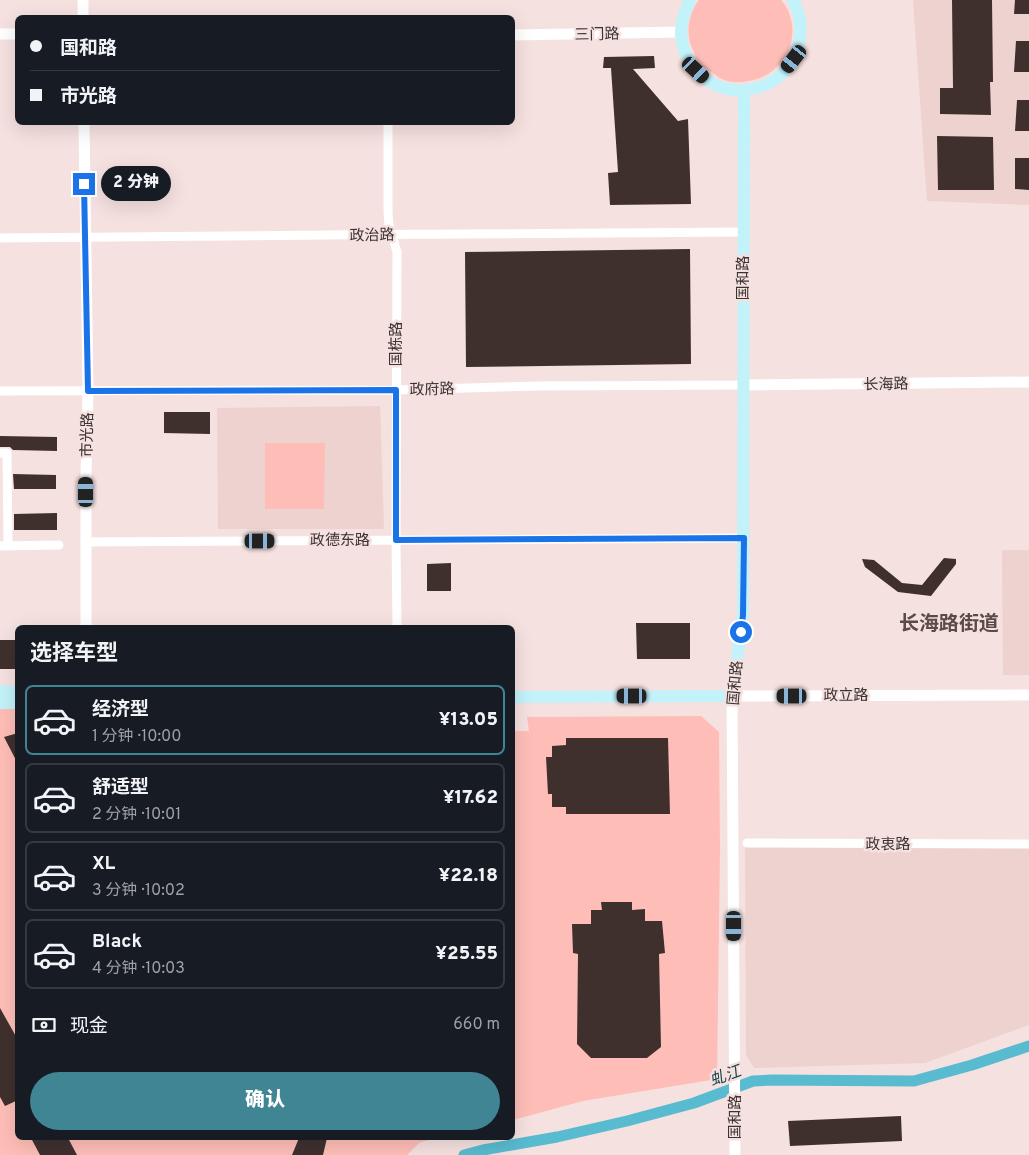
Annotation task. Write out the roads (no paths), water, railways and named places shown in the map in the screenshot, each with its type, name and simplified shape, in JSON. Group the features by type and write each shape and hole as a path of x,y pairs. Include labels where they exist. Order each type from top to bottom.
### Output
{"main road":[{"path":"690,0 684,13 681,32 683,46 688,59 696,70 718,86 744,91 764,86 782,75 794,59 801,40 800,19 793,0"},
{"name":"国和路","path":"732,696 743,615 744,91"},
{"path":"0,692 15,692"},
{"name":"政立路","path":"515,697 732,696"},
{"path":"0,703 15,703"}],"street":[{"path":"82,0 83,15"},
{"name":"三门路","path":"515,35 681,32"},
{"path":"0,34 15,34"},
{"name":"市光路","path":"84,125 88,391 85,542 86,625"},
{"name":"国栋路","path":"388,125 388,212 389,225 396,252 397,625"},
{"name":"政治路","path":"0,238 743,232"},
{"name":"长海路","path":"743,386 1029,382"},
{"name":"政府路","path":"0,391 396,390 537,386 743,386"},
{"path":"0,453 7,453 4,546 59,545"},
{"name":"政德东路","path":"85,542 744,538"},
{"name":"政立路","path":"732,696 1029,695"},
{"name":"国和路","path":"732,696 735,1155"},
{"name":"政衷路","path":"747,844 1029,844"}],"waterway":[{"name":"虬江","path":"464,1155 627,1121 694,1103 753,1081 914,1081 972,1065 1029,1046"}],"district":[{"name":"长海路街道","path":"949,623"}]}
